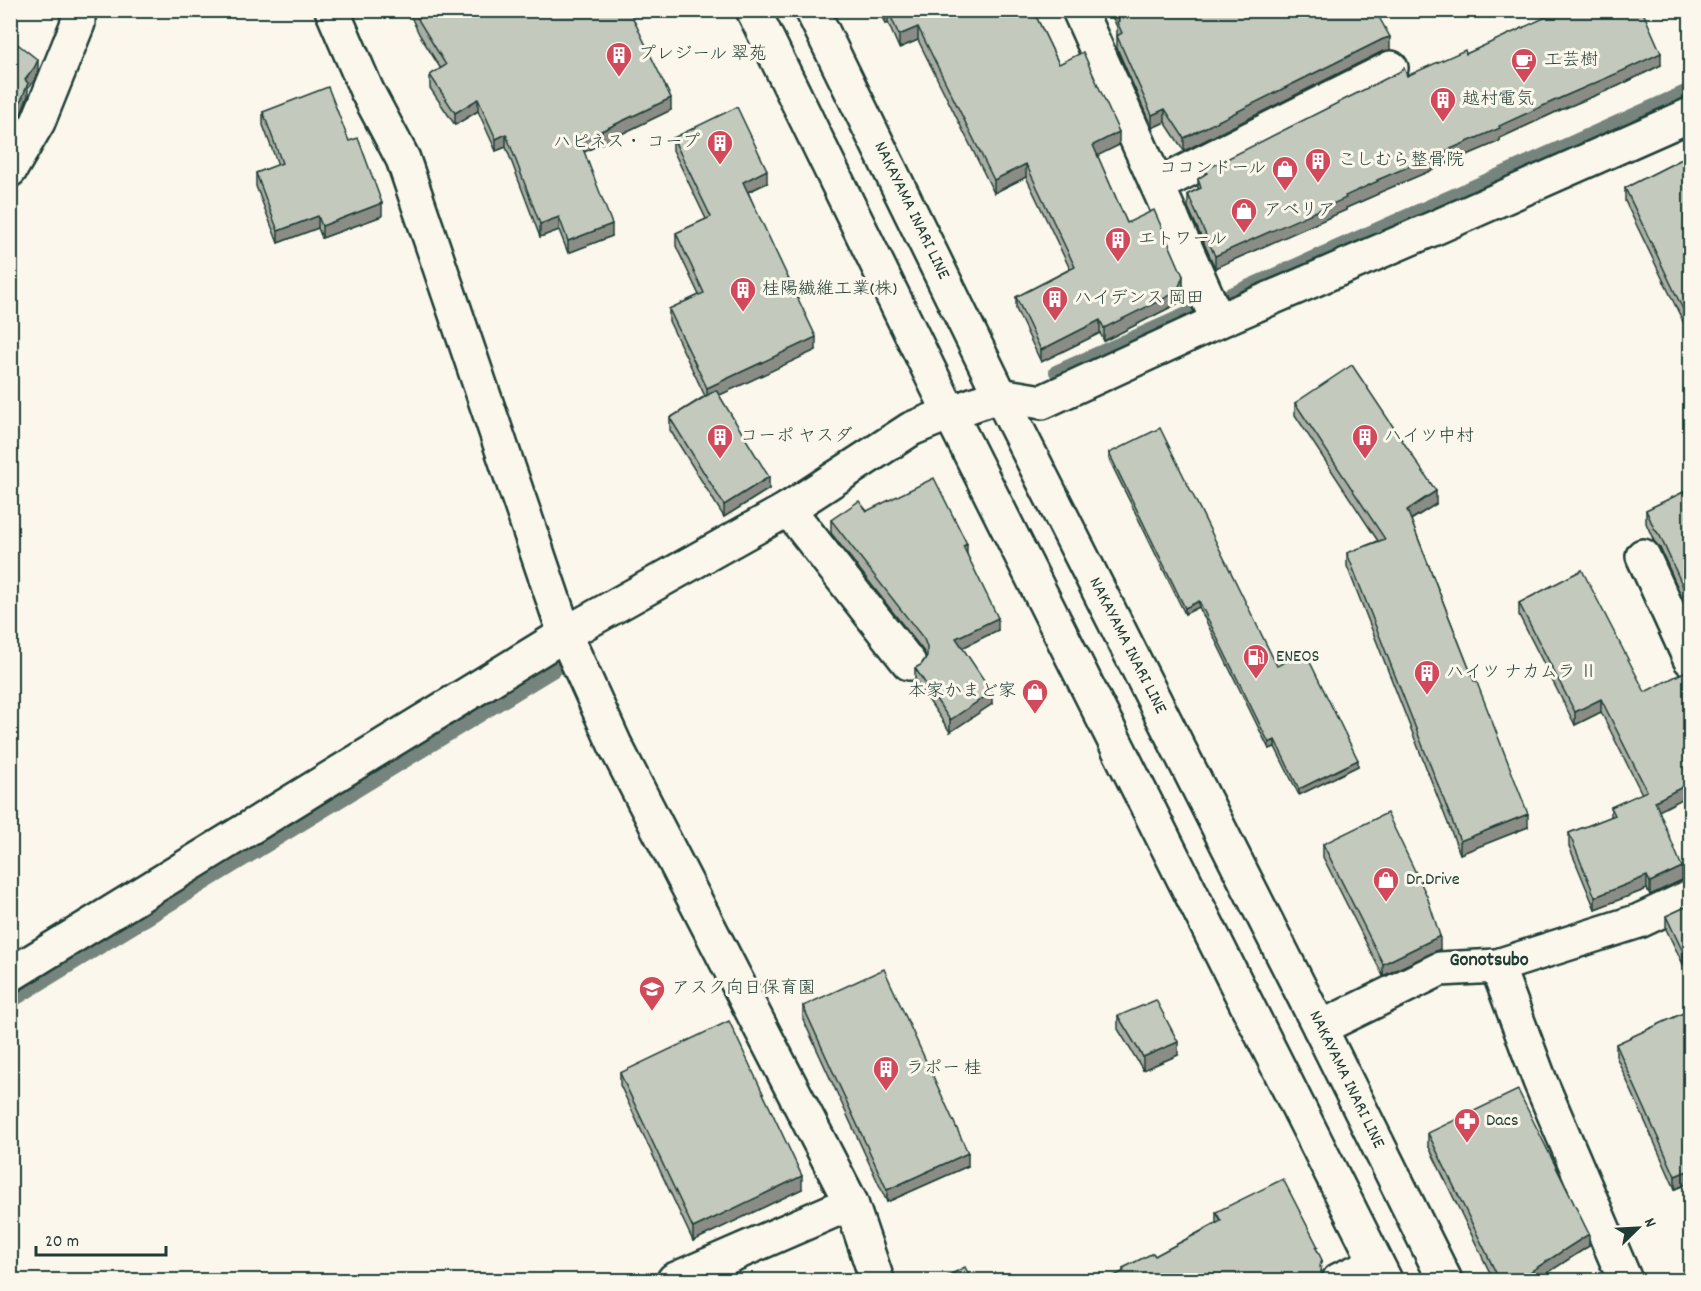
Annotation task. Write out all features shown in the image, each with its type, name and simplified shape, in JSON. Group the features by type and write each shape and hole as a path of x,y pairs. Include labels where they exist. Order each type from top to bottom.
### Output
{"street":[{"path":"10,170 38,122 78,23 78,10"},
{"path":"332,10 367,91 403,159 565,634 615,745 851,1203 876,1281"},
{"path":"753,10 950,412 1380,1272 1339,1281"},
{"name":"NAKAYAMA INARI LINE","path":"812,10 1000,395 1320,1028 1444,1281"},
{"path":"1079,10 1218,321"},
{"path":"1158,185 1390,68"},
{"path":"10,975 565,634 788,509 911,429 950,412 1000,395 1042,402 1218,321 1690,115"},
{"path":"788,509 909,663"},
{"path":"1643,556 1690,658"},
{"path":"1320,1028 1440,969 1497,966 1639,921 1690,897"},
{"path":"1497,966 1540,1081 1625,1281"},
{"path":"674,1281 851,1203"}],"building":[{"path":"414,10 629,10 671,98 580,141 612,224 568,241 559,217 540,224 506,134 496,139 478,99 455,113 430,75 446,65"},
{"path":"888,10 1033,10 1059,64 1083,52 1119,132 1093,145 1127,223 1154,210 1183,276 1177,292 1104,328 1100,320 1041,350 1016,297 1075,267 1026,164 994,180 918,27 899,35"},
{"path":"1115,10 1375,10 1390,37 1184,138 1165,109 1152,115 1117,36 1122,33"},
{"path":"1557,10 1642,10 1661,53 1499,126 1500,128 1377,180 1345,196 1346,198 1215,256 1188,194 1201,188 1198,179 1207,173 1205,170 1404,68 1407,76 1465,50 1466,54 1557,12"},
{"path":"10,38 38,60 25,80 28,83 21,101 10,118"},
{"path":"328,87 349,141 358,138 382,203 322,226 318,216 278,231 256,173 282,163 263,112"},
{"name":"桂陽繊維工業(株)","path":"737,107 767,170 743,182 816,337 707,388 669,309 704,293 676,233 711,217 673,138"},
{"path":"1690,155 1690,324 1625,188"},
{"path":"1352,365 1436,491 1407,510 1528,814 1460,841 1347,553 1385,539 1295,403"},
{"name":"コーポ ヤスダ","path":"716,390 769,477 724,505 670,418"},
{"path":"1160,428 1277,666 1305,652 1358,760 1299,789 1275,740 1269,743 1199,601 1185,608 1109,453"},
{"path":"934,478 967,544 963,546 998,618 956,638 992,692 950,720 915,668 921,665 927,657 924,639 831,520 859,501 867,511"},
{"path":"1690,489 1690,602 1646,510"},
{"path":"1582,570 1645,692 1690,669 1690,783 1655,801 1682,867 1650,882 1647,876 1595,897 1569,833 1615,815 1611,807 1647,791 1601,699 1575,712 1519,603"},
{"name":"Dr.Drive","path":"1387,813 1427,896 1440,936 1383,964 1323,844"},
{"path":"1690,905 1690,948 1683,952 1666,916"},
{"name":"ラポー 桂","path":"884,969 968,1153 887,1190 803,1006"},
{"path":"1156,1000 1178,1042 1143,1057 1118,1016"},
{"path":"1690,1010 1690,1179 1687,1171 1675,1176 1616,1044"},
{"path":"729,1021 802,1176 693,1228 620,1073"},
{"path":"1518,1090 1589,1234 1516,1281 1500,1281 1428,1133"},
{"path":"1283,1179 1318,1247 1316,1248 1322,1260 1320,1266 1322,1276 1326,1281 1105,1281 1124,1271 1123,1268 1153,1253 1155,1256 1221,1221 1216,1212"},
{"path":"965,1267 972,1281 938,1281"}],"waterway":[{"path":"1056,372 1690,90"},
{"path":"10,1002 559,667"}],"place":[{"name":"プレジール 翠苑","path":"619,78"},
{"name":"工芸樹","path":"1524,84"},
{"name":"越村電気","path":"1443,123"},
{"name":"ハピネス・ コープ","path":"720,166"},
{"name":"こしむら整骨院","path":"1318,184"},
{"name":"ココンドール","path":"1285,192"},
{"name":"アベリア","path":"1244,234"},
{"name":"エトワール","path":"1118,263"},
{"name":"桂陽繊維工業(株)","path":"743,313"},
{"name":"ハイデンス 岡田","path":"1055,322"},
{"name":"コーポ ヤスダ","path":"720,460"},
{"name":"ハイツ中村","path":"1365,460"},
{"name":"ENEOS","path":"1256,680"},
{"name":"ハイツ ナカムラ Ⅱ","path":"1427,696"},
{"name":"本家かまど家","path":"1035,715"},
{"name":"Dr.Drive","path":"1386,903"},
{"name":"アスク向日保育園","path":"652,1012"},
{"name":"ラポー 桂","path":"886,1092"},
{"name":"Dacs","path":"1467,1144"}],"district":[{"name":"Gonotsubo","path":"1489,961"}]}
